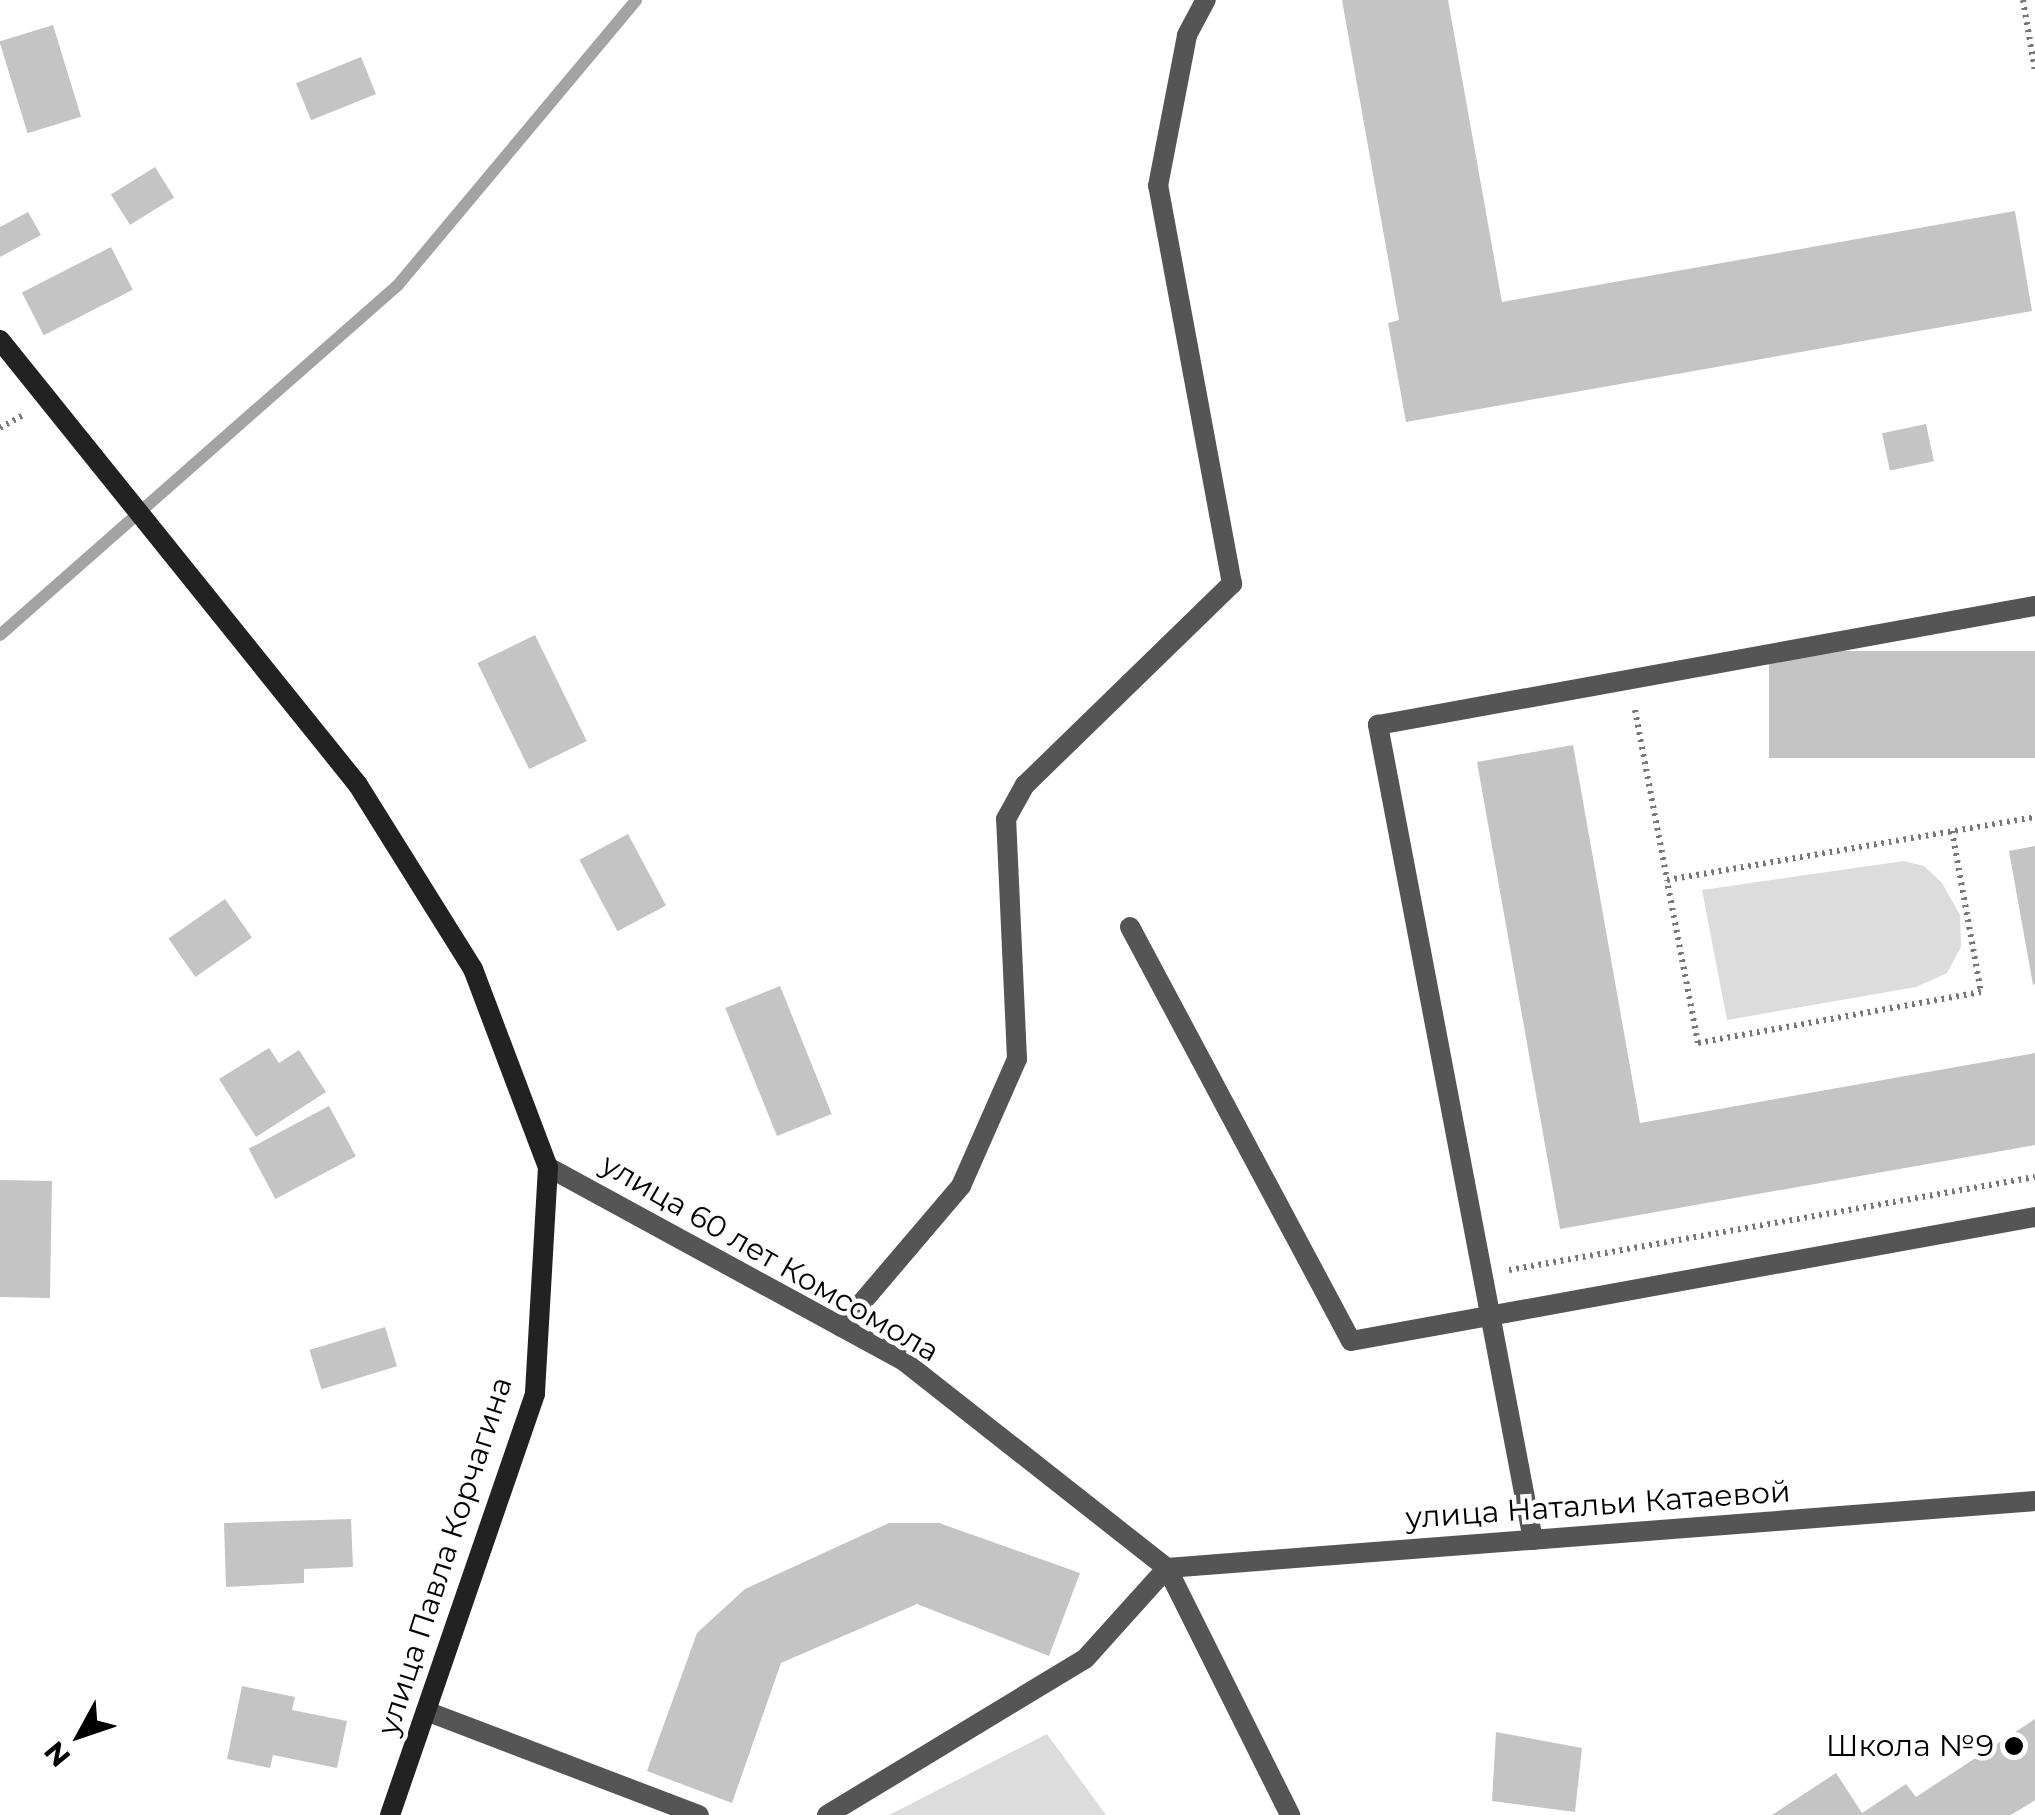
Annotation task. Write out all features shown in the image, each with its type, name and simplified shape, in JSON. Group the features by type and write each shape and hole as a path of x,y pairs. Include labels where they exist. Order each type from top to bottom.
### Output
{"main road":[{"name":"улица Павла Корчагина","path":"0,340 45,404 358,786 473,968 548,1168 535,1394 390,1815"}],"street":[{"path":"841,1327 961,1186 1017,1059 1006,819 1025,785 1232,584 1158,186 1187,35 1206,0"},
{"path":"1532,1540 1378,725 2035,606"},
{"path":"1130,927 1351,1341 2035,1217"},
{"name":"улица 60 лет Комсомола","path":"548,1168 904,1362 1166,1568 1290,1815"},
{"name":"улица Натальи Катаевой","path":"1166,1568 2035,1502"},
{"path":"826,1815 1084,1659 1166,1568"},
{"path":"426,1711 699,1815"}],"path":[{"path":"2023,0 2035,70"},
{"path":"1629,680 1698,1043 1981,992 1952,831"},
{"path":"1667,880 2035,816"},
{"path":"1484,1274 2035,1177"}],"shaded area":[{"path":"1904,861 1924,866 1942,883 1960,915 1961,947 1947,973 1916,987 1727,1020 1702,890"},
{"path":"1047,1734 1106,1815 889,1815"}],"building":[{"path":"1342,0 1448,0 1502,302 2015,211 2032,311 1406,422 1388,323 1399,320"},
{"path":"53,25 81,117 28,133 0,41"},
{"path":"361,57 376,94 311,120 296,83"},
{"path":"155,167 174,198 130,225 111,195"},
{"path":"28,212 41,235 0,257 0,227"},
{"path":"111,247 133,290 44,335 22,292"},
{"path":"1926,424 1934,461 1890,471 1882,433"},
{"path":"535,635 587,741 529,769 477,663"},
{"path":"1769,651 2035,651 2035,758 1769,758"},
{"path":"1573,745 1640,1123 2035,1053 2035,1145 1560,1229 1477,762"},
{"path":"628,834 666,906 617,931 579,860"},
{"path":"2035,846 2035,984 2033,985 2009,851"},
{"path":"225,899 252,938 195,977 168,939"},
{"path":"780,986 832,1114 777,1136 725,1008"},
{"path":"269,1048 279,1063 299,1050 326,1092 256,1137 219,1079"},
{"path":"329,1106 356,1156 275,1199 249,1149"},
{"path":"0,1180 52,1181 50,1298 0,1297"},
{"path":"385,1327 397,1366 321,1389 309,1350"},
{"path":"351,1519 353,1567 304,1569 304,1583 226,1587 224,1523"},
{"path":"889,1523 939,1523 1080,1573 1049,1656 917,1604 781,1663 732,1803 647,1771 697,1633 745,1589"},
{"path":"242,1686 295,1697 292,1710 347,1721 337,1768 273,1755 270,1768 227,1759"},
{"name":"Школа №9","path":"2035,1719 2035,1800 2011,1815 1772,1815 1836,1773 1862,1813 1906,1784 1916,1797"},
{"path":"1496,1732 1582,1748 1575,1812 1492,1801"}],"waterway":[{"path":"0,635 398,285 636,0"}],"place":[{"name":"Школа №9","path":"2014,1746"}]}
